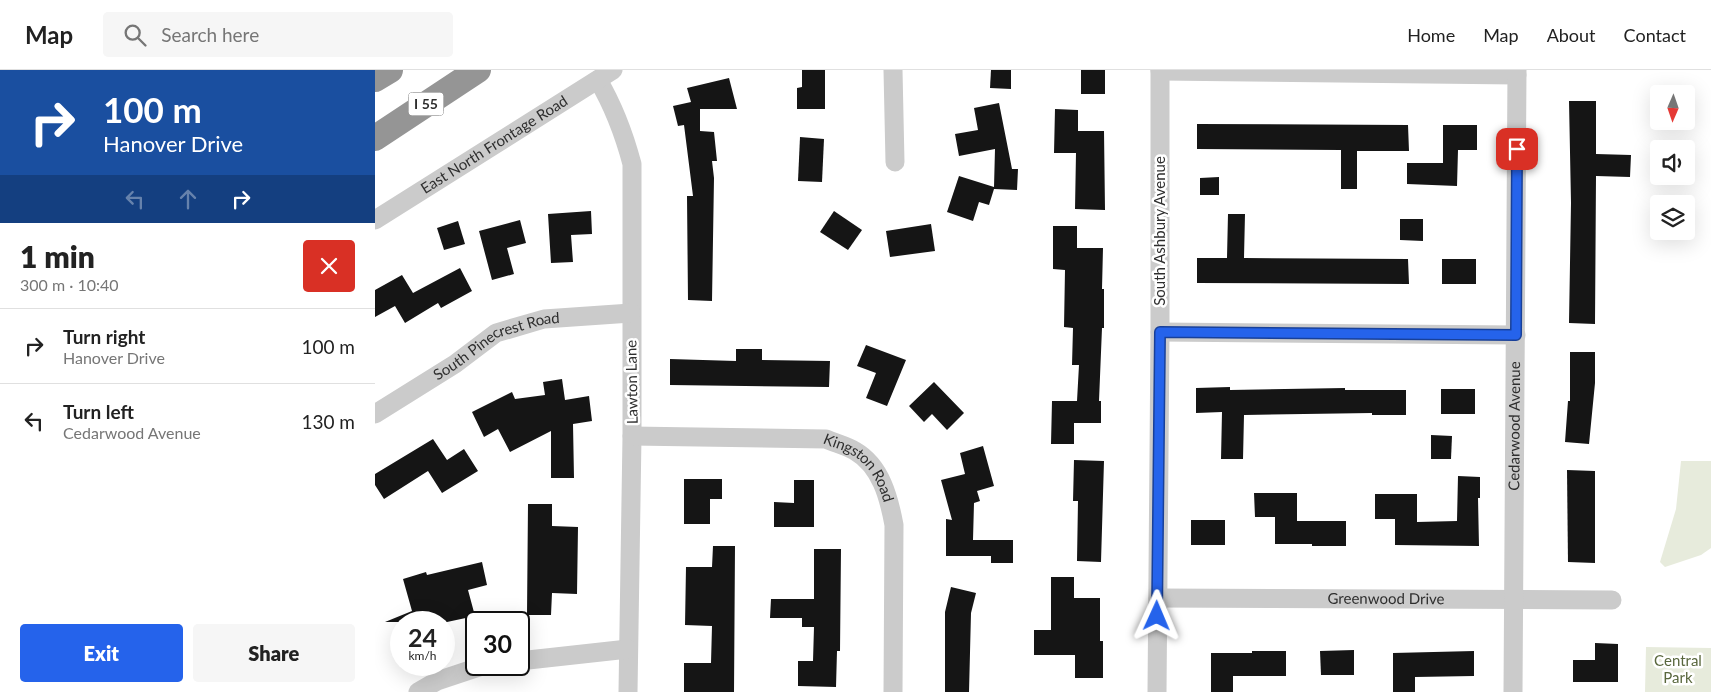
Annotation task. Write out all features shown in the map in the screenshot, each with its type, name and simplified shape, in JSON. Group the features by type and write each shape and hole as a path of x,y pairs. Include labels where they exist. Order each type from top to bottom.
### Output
{"highway":[{"path":"375,79 390,70"},
{"name":"I 55","path":"375,138 478,70"}],"street":[{"path":"893,70 895,162"},
{"path":"1160,71 1517,72"},
{"name":"South Ashbury Avenue","path":"1157,692 1160,71"},
{"name":"Cedarwood Avenue","path":"1513,692 1517,72"},
{"name":"East North Frontage Road","path":"375,220 605,75"},
{"name":"Lawton Lane","path":"605,75 610,100 625,135 632,164 632,436 628,692"},
{"name":"South Pinecrest Road","path":"375,414 455,364 496,333 544,319 631,313"},
{"path":"1160,332 1516,335"},
{"name":"Kingston Road","path":"632,436 826,440 856,451 871,465 883,485 890,502 894,525 893,692"},
{"name":"Greenwood Drive","path":"1158,598 1612,600"},
{"path":"530,660 628,649"},
{"path":"419,692 437,681 465,672"}],"green space":[{"path":"1681,461 1711,461 1711,548 1701,555 1665,567 1660,562 1676,509"},
{"name":"Central Park","path":"1646,647 1711,648 1711,692 1645,692"}],"building":[{"path":"802,70 825,70 825,109 797,109 797,88 802,87"},
{"path":"991,70 1011,70 1011,89 990,88"},
{"path":"1081,70 1105,70 1105,94 1081,94"},
{"path":"729,78 737,109 700,109 700,131 714,132 717,161 712,161 714,178 712,301 688,300 687,196 693,196 684,125 678,126 673,106 691,102 687,88"},
{"path":"1569,101 1596,101 1596,154 1631,155 1630,177 1596,176 1595,324 1569,323 1571,203"},
{"path":"999,103 1012,169 1018,169 1017,190 994,189 989,205 979,202 973,221 947,212 959,176 994,187 995,149 959,156 955,134 978,130 974,108"},
{"path":"1055,109 1078,110 1078,131 1104,131 1105,210 1075,209 1076,153 1054,153"},
{"path":"1197,124 1408,125 1409,151 1357,151 1357,189 1341,189 1341,150 1197,149"},
{"path":"1443,125 1477,125 1477,150 1458,150 1457,186 1407,184 1407,163 1443,163"},
{"path":"800,137 824,139 822,182 798,181"},
{"path":"1219,177 1219,195 1200,195 1200,178"},
{"path":"591,211 592,234 571,235 573,262 551,263 548,214"},
{"path":"834,211 862,230 848,250 820,232"},
{"path":"1228,214 1245,214 1244,258 1408,259 1409,284 1197,283 1197,258 1227,258"},
{"path":"1400,219 1423,219 1423,241 1400,240"},
{"path":"520,220 526,243 507,248 514,274 492,280 479,231"},
{"path":"458,221 465,244 444,250 437,228"},
{"path":"931,224 935,251 890,257 886,231"},
{"path":"1053,226 1077,226 1077,248 1103,248 1102,289 1104,289 1104,328 1102,328 1099,401 1101,401 1101,423 1074,423 1074,444 1051,444 1052,401 1077,401 1079,365 1072,365 1073,328 1064,327 1065,270 1053,269"},
{"path":"1442,259 1476,259 1476,284 1442,284"},
{"path":"460,268 472,291 441,308 438,303 405,323 395,306 375,317 375,290 402,275 413,293"},
{"path":"866,345 906,360 887,406 866,398 876,373 857,366"},
{"path":"736,349 762,349 762,360 830,361 829,387 670,385 670,359 736,361"},
{"path":"1570,352 1595,352 1595,383 1589,444 1565,442 1568,401 1570,401"},
{"path":"562,379 565,400 589,396 592,421 573,424 574,478 551,478 551,431 510,452 498,429 484,437 472,412 512,392 515,399 545,395 543,382"},
{"path":"934,382 964,413 947,430 932,414 924,422 909,406"},
{"path":"1230,387 1230,390 1345,388 1345,390 1406,390 1406,415 1372,415 1372,413 1244,415 1243,459 1221,459 1222,412 1196,413 1196,388"},
{"path":"1441,389 1475,389 1475,414 1441,414"},
{"path":"1431,435 1452,436 1451,459 1431,459"},
{"path":"433,439 447,460 464,449 478,471 442,493 428,471 384,499 375,485 375,474"},
{"path":"983,446 994,486 977,491 980,501 974,503 973,540 1013,540 1013,563 991,563 991,556 946,556 946,519 952,520 941,480 965,474 960,453"},
{"path":"1074,460 1104,461 1101,562 1077,561 1078,501 1073,501"},
{"path":"1567,470 1595,471 1595,563 1568,562"},
{"path":"1458,476 1480,477 1480,498 1478,498 1479,546 1395,545 1395,519 1375,519 1375,494 1417,494 1417,522 1457,521"},
{"path":"684,479 722,479 722,499 710,499 710,524 684,524"},
{"path":"794,480 814,480 814,527 774,527 774,502 794,503"},
{"path":"1254,493 1297,493 1297,521 1346,521 1346,546 1275,544 1275,517 1255,517"},
{"path":"528,504 552,504 552,526 578,527 577,594 552,593 551,615 530,615 530,611 527,611"},
{"path":"1191,520 1225,520 1225,545 1191,545"},
{"path":"713,546 735,546 734,692 684,692 684,663 711,663 712,626 685,625 686,567 712,567"},
{"path":"814,549 841,549 840,651 837,651 836,687 798,686 798,661 813,661 814,627 802,627 802,618 770,618 771,599 814,599"},
{"path":"482,562 487,585 468,590 474,611 465,611 465,618 455,620 455,611 412,611 403,579 426,572 427,575"},
{"path":"1051,577 1074,577 1074,598 1100,598 1100,641 1103,641 1103,678 1075,678 1075,655 1034,655 1034,630 1051,630"},
{"path":"951,587 976,593 971,613 969,692 945,692 945,612"},
{"path":"1595,643 1618,644 1618,682 1573,682 1573,660 1595,660"},
{"path":"1354,650 1354,675 1321,675 1320,651"},
{"path":"1252,651 1286,651 1286,676 1233,676 1233,692 1211,692 1211,653 1252,653"},
{"path":"1474,651 1474,676 1415,677 1415,692 1393,692 1393,653"}],"route":[{"path":"1157,616 1160,332 1516,335 1517,149"}]}
